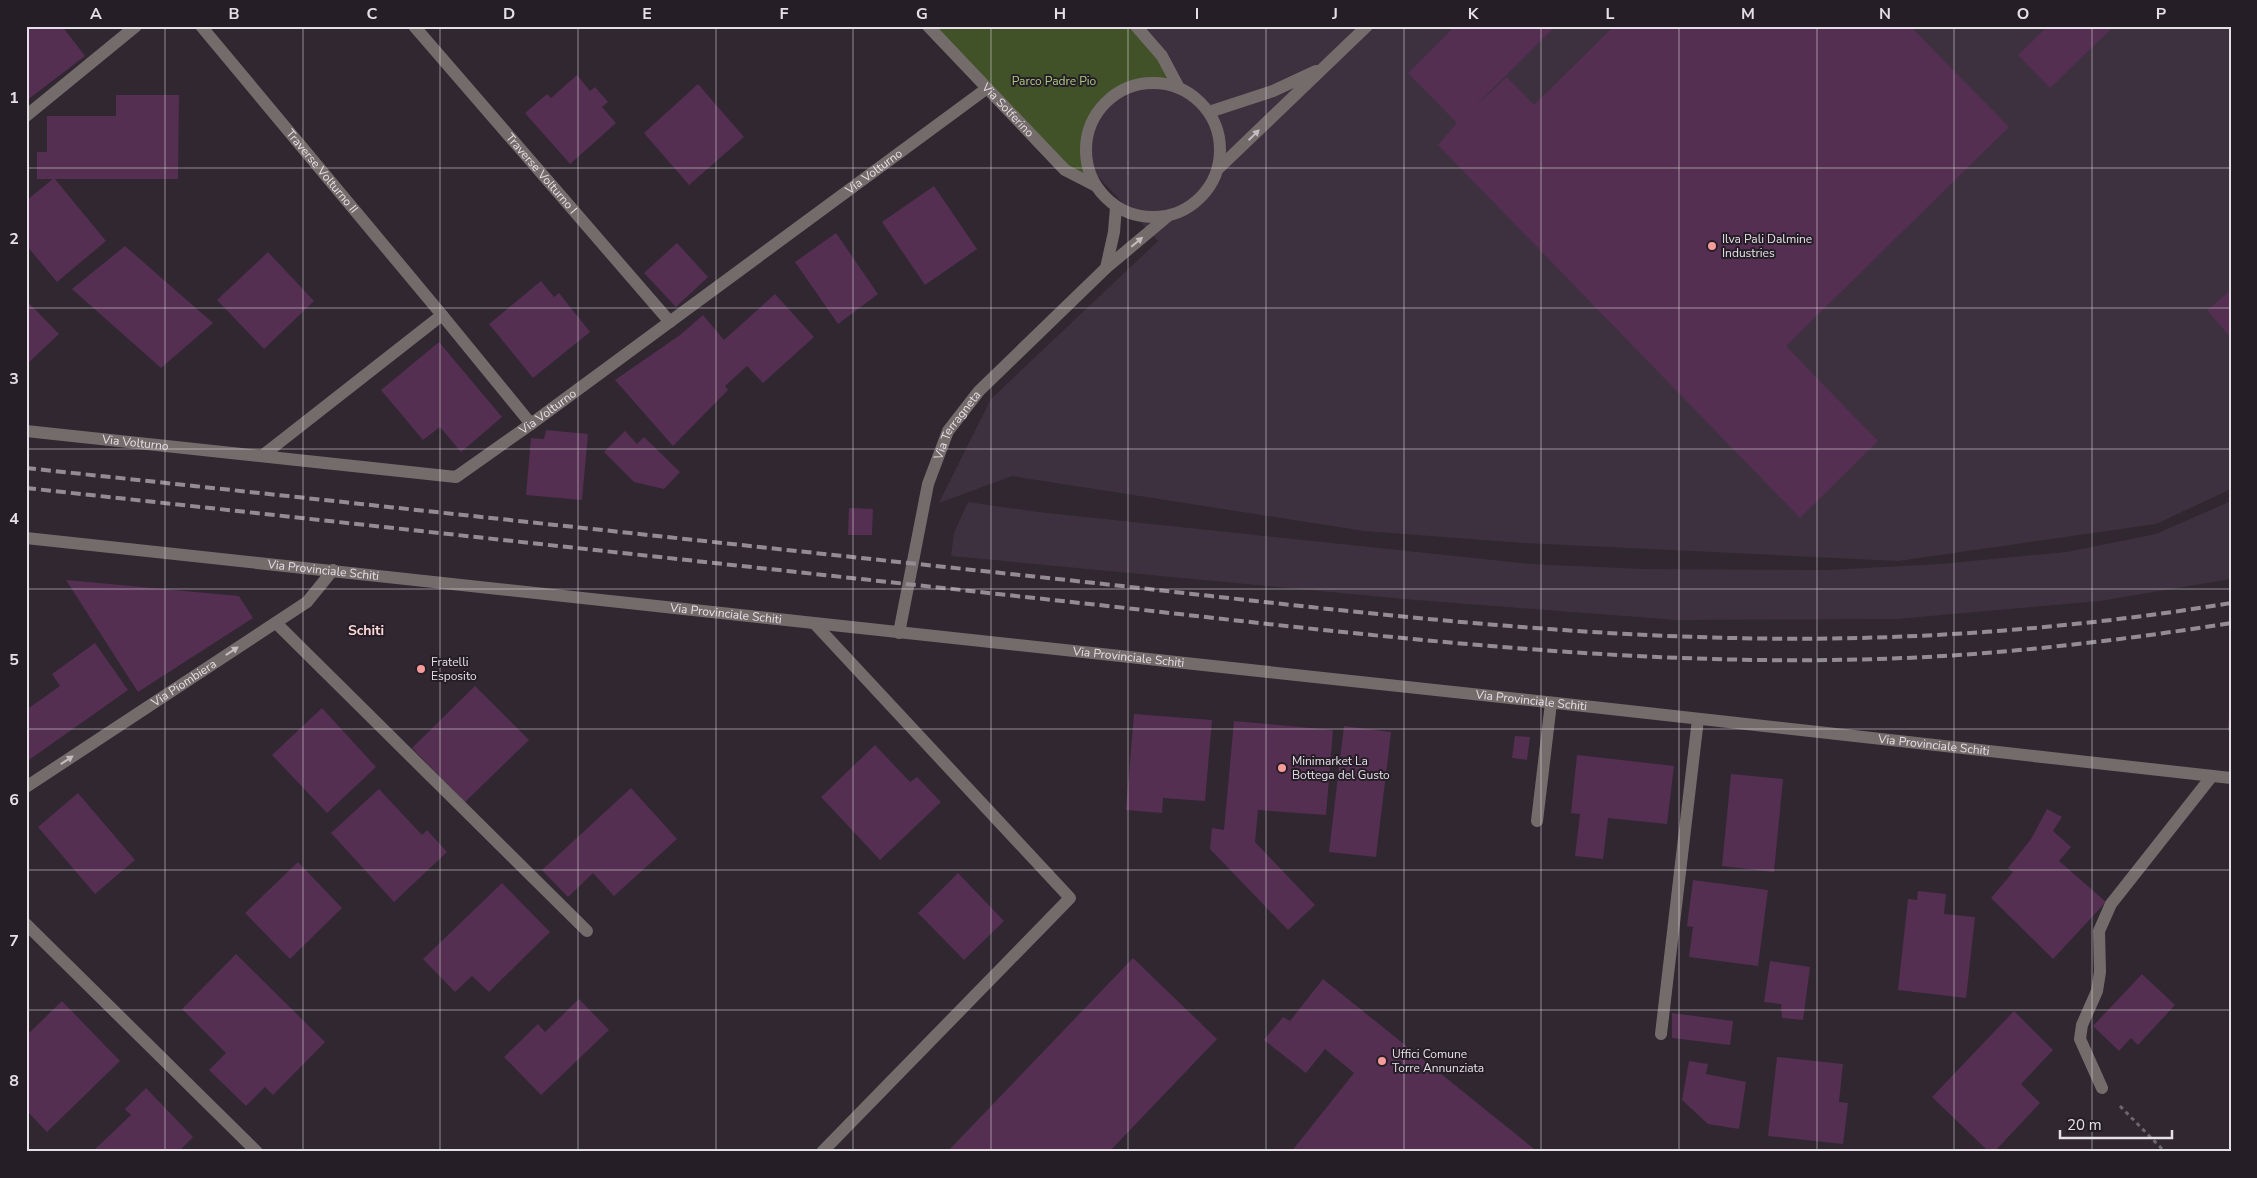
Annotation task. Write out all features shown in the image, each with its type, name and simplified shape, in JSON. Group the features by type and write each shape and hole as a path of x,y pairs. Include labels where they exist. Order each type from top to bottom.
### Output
{"street":[{"path":"26,116 136,26"},
{"name":"Traverse Volturno II","path":"201,26 531,424"},
{"name":"Traverse Volturno I","path":"414,26 670,322"},
{"name":"Via Solferino","path":"928,26 986,89 1066,170 1096,186"},
{"path":"1136,26 1162,56 1179,88"},
{"path":"1219,168 1220,149 1217,129 1209,112 1195,98 1179,88 1158,83 1138,84 1118,92 1102,106 1091,124 1086,145 1087,166 1096,186 1104,197 1116,206 1134,215 1154,218 1175,214 1195,204 1209,188 1219,168 1366,26"},
{"path":"1209,112 1273,90 1325,67"},
{"name":"Via Volturno","path":"27,430 456,477 531,424 986,89"},
{"path":"1106,268 1114,232 1116,206"},
{"name":"Via Terragneta","path":"899,633 928,484 948,431 980,391 1106,268 1168,216"},
{"path":"262,456 442,315"},
{"name":"Via Provinciale Schiti","path":"26,538 2231,778"},
{"name":"Via Piombiera","path":"26,786 307,602 333,570"},
{"path":"276,623 587,931"},
{"path":"814,623 1070,898 822,1152"},
{"path":"1537,821 1551,703"},
{"path":"1660,1034 1698,719"},
{"path":"2102,1088 2080,1039 2082,1025 2097,991 2100,972 2099,931 2111,904 2212,776"},
{"path":"26,924 257,1152"}],"path":[{"path":"2102,1088 2165,1152"}],"shaded area":[{"path":"958,26 2231,26 2231,489 2156,524 1898,561 1523,543 1364,531 1012,476 939,503 991,399 1158,241"},
{"path":"2231,501 2231,579 2100,601 1897,619 1677,620 1404,599 951,556 954,533 968,502 1038,512 1530,564 1644,569 1827,570 1940,564 2067,552 2156,534"}],"green space":[{"name":"Parco Padre Pio","path":"928,26 1136,26 1179,88 1148,83 1137,85 1118,93 1103,107 1092,124 1087,144 1088,159 1096,186 1065,170"}],"building":[{"path":"26,26 62,26 85,56 26,101"},
{"name":"Ilva Pali Dalmine Industries","path":"1455,26 1556,26 1473,108 1507,77 1534,105 1614,26 1913,26 1912,28 2009,127 1786,346 1878,441 1800,518 1438,145 1457,123 1408,73"},
{"path":"2048,26 2114,26 2050,88 2018,55"},
{"path":"577,75 590,91 595,87 608,102 602,107 616,123 570,164 525,113 547,94 551,98"},
{"path":"698,84 744,137 689,185 644,133"},
{"path":"116,95 179,95 178,179 37,179 37,152 47,152 47,116 116,116"},
{"path":"54,178 106,241 57,282 26,245 26,201"},
{"path":"934,186 977,249 925,285 882,222"},
{"path":"836,233 878,294 838,324 795,262"},
{"path":"677,243 708,277 676,307 644,273"},
{"path":"125,246 213,323 161,368 72,289"},
{"path":"268,252 314,301 264,349 217,300"},
{"path":"541,281 554,297 559,293 590,332 533,378 489,324"},
{"path":"2231,290 2231,338 2207,310"},
{"path":"775,294 814,337 763,383 747,366 725,386 728,390 673,446 615,380 680,335 703,315 724,340"},
{"path":"26,300 59,334 26,365"},
{"path":"439,342 502,417 461,452 440,427 423,440 381,390"},
{"path":"546,430 588,434 582,500 526,495 531,438 544,439"},
{"path":"625,431 637,444 644,437 680,472 664,489 634,482 604,452"},
{"path":"849,508 873,509 872,535 848,535"},
{"path":"66,580 239,596 253,618 138,692"},
{"path":"95,643 128,690 26,762 26,710 60,686 52,674"},
{"path":"475,686 529,740 465,802 412,748"},
{"path":"322,708 376,767 327,813 272,755"},
{"path":"1134,714 1212,720 1205,801 1163,798 1162,813 1126,810"},
{"path":"2229,715 2231,715 2231,731 2228,731"},
{"path":"1234,721 1333,730 1326,815 1258,810 1255,842 1315,905 1288,930 1210,849 1212,828 1224,830"},
{"path":"1344,726 1391,732 1376,857 1329,852"},
{"path":"1515,736 1530,737 1527,760 1512,758"},
{"path":"875,745 910,782 917,777 941,802 880,860 821,797"},
{"path":"1577,755 1674,766 1667,824 1608,818 1603,859 1575,856 1580,814 1571,813"},
{"path":"1731,774 1783,779 1774,872 1722,866"},
{"path":"631,788 677,839 614,896 593,873 568,897 542,870"},
{"path":"379,789 422,835 427,830 447,852 394,902 331,833"},
{"path":"78,793 135,860 95,894 38,827"},
{"path":"2047,809 2062,817 2053,831 2071,847 2059,861 2106,902 2053,959 1991,898 2013,872 2008,868 2031,839"},
{"path":"298,862 342,908 290,959 245,913"},
{"path":"958,873 1004,921 964,960 918,913"},
{"path":"1693,880 1768,890 1758,966 1689,957 1693,927 1687,926"},
{"path":"502,883 550,932 489,992 472,976 455,992 423,959"},
{"path":"1918,891 1946,894 1944,914 1975,917 1966,998 1898,990 1908,899 1917,900"},
{"path":"236,954 325,1042 273,1095 265,1087 246,1106 209,1070 226,1053 182,1009"},
{"path":"1133,958 1217,1039 1109,1152 947,1152"},
{"path":"1770,961 1810,967 1803,1020 1782,1018 1781,1004 1764,1002"},
{"path":"2142,974 2175,1005 2138,1045 2131,1038 2119,1051 2093,1026"},
{"name":"Uffici Comune Torre Annunziata","path":"1323,979 1538,1152 1291,1152 1354,1073 1325,1049 1306,1073 1264,1040 1283,1017 1290,1021"},
{"path":"579,999 609,1030 541,1095 504,1057 538,1024 545,1032"},
{"path":"62,1001 120,1061 47,1132 26,1110 26,1036"},
{"path":"2014,1011 2053,1050 2021,1084 2040,1103 1994,1152 1989,1152 1932,1097"},
{"path":"1672,1013 1733,1021 1730,1045 1672,1038"},
{"path":"1777,1057 1843,1064 1839,1102 1848,1103 1843,1144 1768,1136"},
{"path":"1689,1061 1708,1064 1706,1074 1746,1082 1739,1129 1708,1124 1682,1100"},
{"path":"146,1088 193,1137 178,1152 92,1152 131,1115 125,1109"}],"railway":[{"path":"26,468 1316,608 1565,630 1732,638 1794,639 1920,636 2045,627 2231,603"},
{"path":"26,488 1380,636 1606,654 1719,659 1831,660 1943,656 2088,643 2231,623"}],"place":[{"name":"Ilva Pali Dalmine Industries","path":"1712,246"},
{"name":"Fratelli Esposito","path":"421,669"},
{"name":"Minimarket La Bottega del Gusto","path":"1282,768"},
{"name":"Uffici Comune Torre Annunziata","path":"1382,1061"}],"district":[{"name":"Schiti","path":"366,630"}]}
